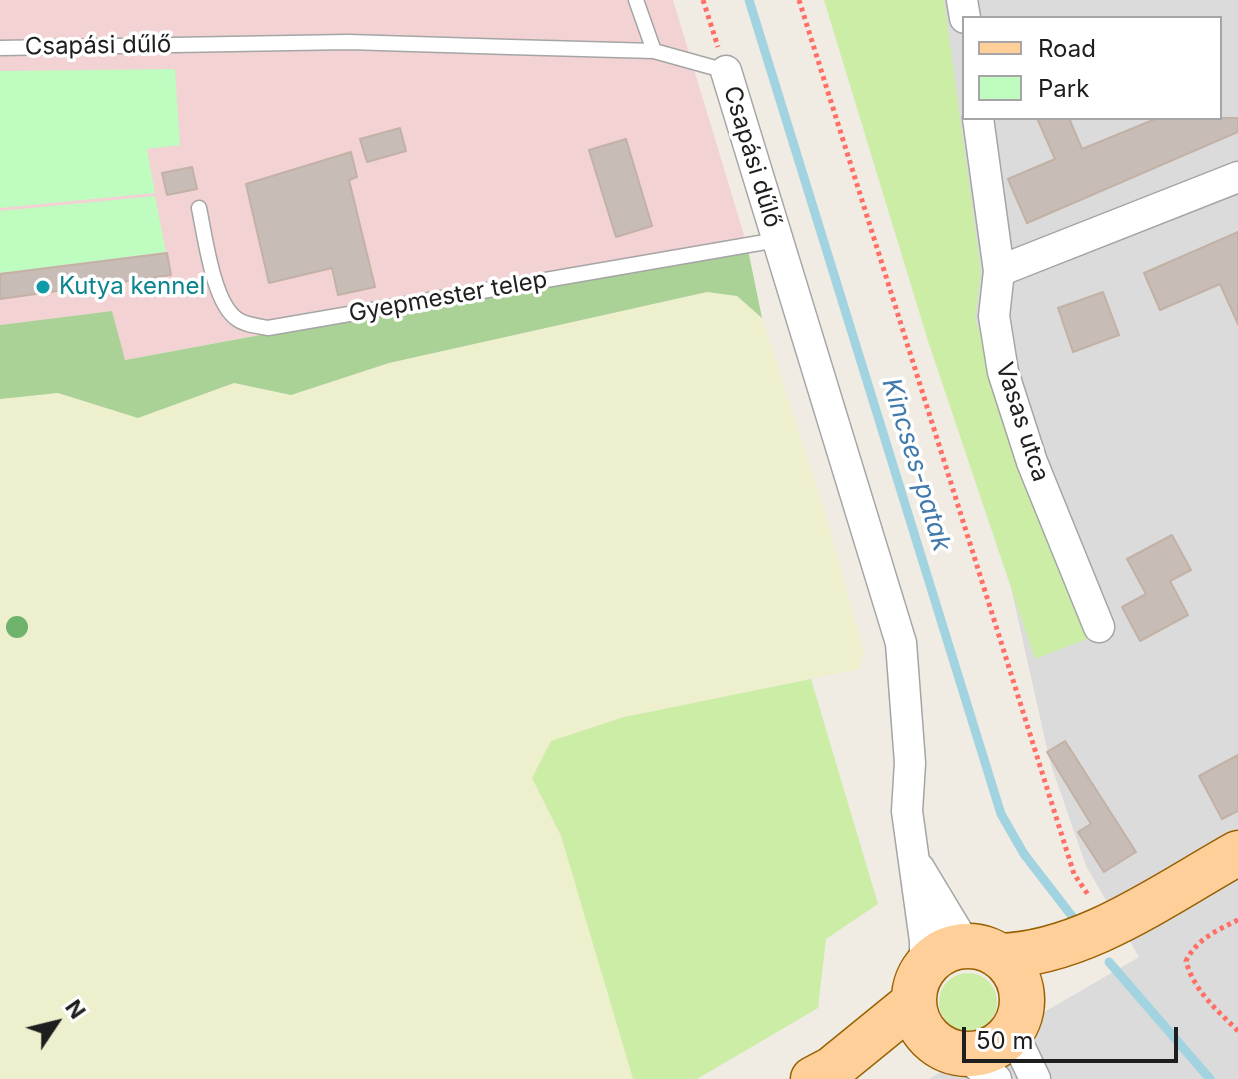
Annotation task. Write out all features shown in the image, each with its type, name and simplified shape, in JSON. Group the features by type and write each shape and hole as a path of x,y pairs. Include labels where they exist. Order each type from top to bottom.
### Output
{"main road":[{"path":"822,1074 965,1060 990,1049 1060,954 1238,853"},
{"path":"822,1074 919,985 937,956 983,951 1023,955 1060,954"},
{"path":"983,951 1012,968 1017,1014"},
{"path":"919,985 921,1027 965,1060"}],"street":[{"name":"Csapási dűlő","path":"726,71 901,643 912,856 925,941 919,985"},
{"name":"Vasas utca","path":"978,120 999,271 994,316 1003,372 1032,462 1099,627"},
{"path":"999,271 1238,177"},
{"name":"Csapási dűlő","path":"912,856 983,951"},
{"path":"1017,1014 1035,1079"}],"lane":[{"path":"636,0 654,51"},
{"name":"Csapási dűlő","path":"0,48 348,42 654,51 726,71"},
{"name":"Gyepmester telep","path":"199,208 219,294 227,308 237,319 268,328 777,240"}],"path":[{"path":"703,0 726,71"},
{"path":"799,0 1074,874"},
{"path":"1238,920 1205,937 1192,949 1186,961 1190,976 1206,999 1238,1031"}],"shaded area":[{"path":"0,0 673,0 747,245 124,360 112,311 0,325"},
{"path":"916,0 1238,0 1238,1079 929,1079 1139,957 1086,866 1050,762 956,342"}],"green space":[{"path":"824,0 944,0 981,272 975,319 1089,638 1035,659 928,341"},
{"path":"175,69 180,145 147,149 155,193 0,208 0,71"},
{"path":"155,196 166,252 0,273 0,211"},
{"path":"747,245 762,318 737,296 707,292 389,363 291,395 234,383 138,418 58,393 0,399 0,325 112,311 125,360"},
{"path":"707,292 737,296 762,318 826,515 864,653 859,669 624,717 551,742 532,778 561,836 633,1079 0,1079 0,399 58,393 138,417 234,383 291,395 389,363"},
{"path":"811,679 878,904 826,939 818,1008 697,1079 633,1079 561,836 532,778 551,741 624,717"},
{"path":"968,973 989,981 997,1002 989,1023 968,1031 947,1023 939,1002 947,981"}],"building":[{"path":"1238,118 1238,132 1027,223 1008,179 1055,159 1038,120 1070,120 1082,149 1153,120"},
{"path":"400,128 406,151 367,162 360,139"},
{"path":"626,139 652,226 616,237 589,150"},
{"path":"351,152 357,177 349,180 375,287 338,295 332,268 269,283 246,184"},
{"path":"192,167 197,189 167,195 162,173"},
{"path":"1238,232 1238,324 1220,284 1160,310 1144,273"},
{"name":"Kutya kennel","path":"167,253 171,275 0,299 0,274"},
{"path":"1103,292 1119,335 1073,352 1058,308"},
{"path":"1172,535 1191,570 1170,581 1188,615 1140,641 1122,607 1146,594 1127,559"},
{"path":"1065,741 1136,852 1104,872 1078,832 1091,824 1047,752"},
{"path":"1238,755 1238,811 1222,819 1199,776"}],"waterway":[{"name":"Kincses-patak","path":"749,0 1001,814 1024,854 1078,924"},
{"name":"Kincses-patak","path":"1109,962 1210,1079"}],"place":[{"name":"Kutya kennel","path":"43,287"}]}
